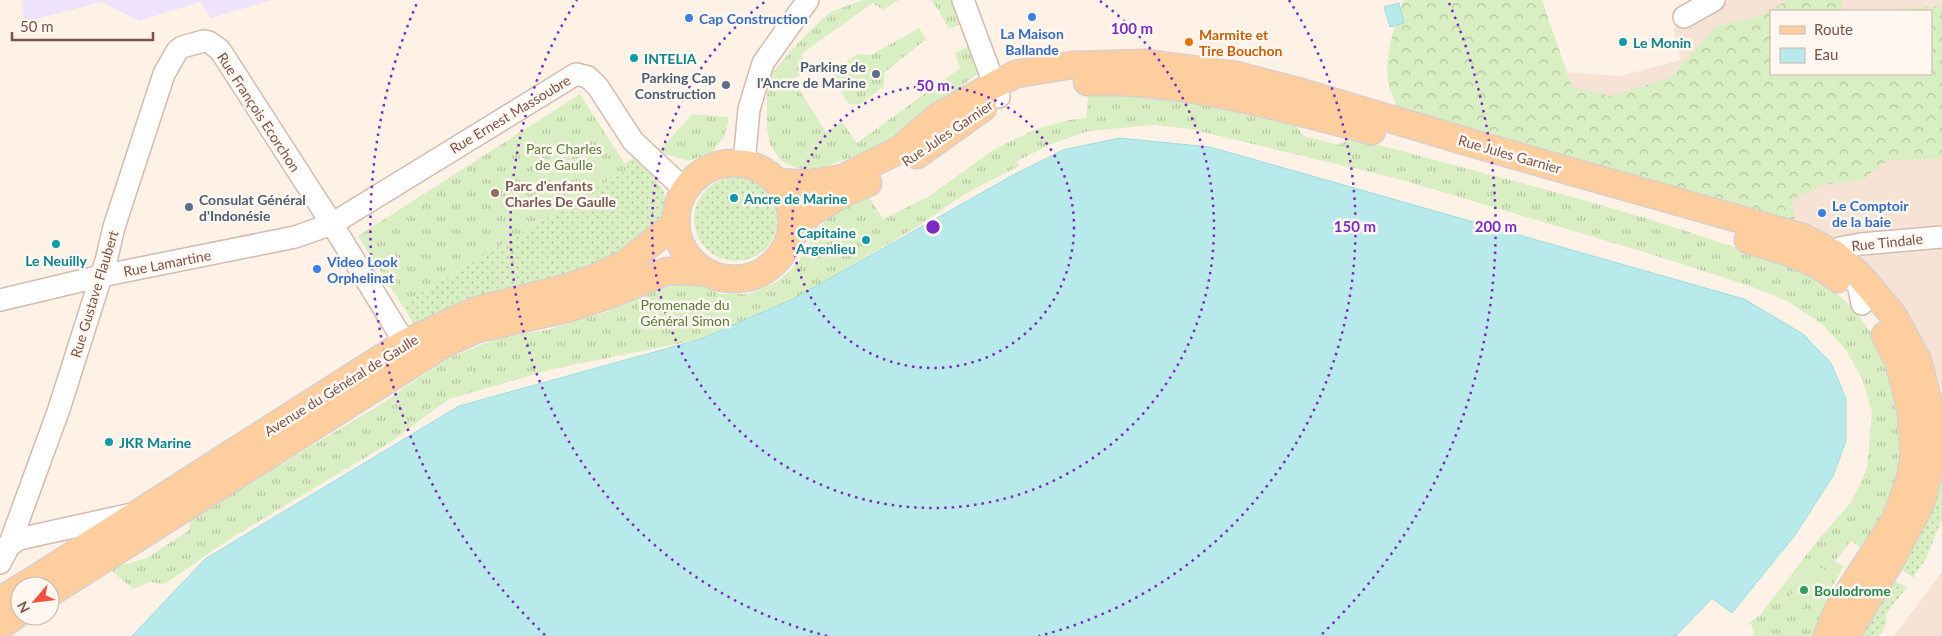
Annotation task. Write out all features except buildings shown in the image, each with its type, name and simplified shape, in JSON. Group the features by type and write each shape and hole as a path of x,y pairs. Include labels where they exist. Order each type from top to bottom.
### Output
{"main road":[{"name":"Rue Jules Garnier","path":"778,182 806,184 843,178 899,150 939,116 1038,80 1074,74 1074,65 1146,63 1236,75 1297,91 1478,145 1802,237 1834,253 1860,276 1893,315 1918,361 1936,407 1933,455 1921,503 1891,560 1846,636"},
{"path":"1157,84 1174,76 1198,81 1206,78 1210,71"},
{"name":"Rue Jules Garnier","path":"788,242 809,214 840,195 912,159 1004,91 1070,82 1109,82 1183,87 1330,120 1541,177 1791,253 1824,268 1848,288 1877,319 1898,360 1911,410 1914,459 1909,483 1894,522 1843,602 1826,636"},
{"path":"727,162 744,163 762,170 778,182 786,196 791,211 792,227 788,242 780,257 768,268 753,276 737,279 720,278 705,272 690,259 679,243 675,224 677,206 684,189 695,176 710,167 727,162"},
{"name":"Avenue du Général de Gaulle","path":"40,576 405,343 477,310 566,288 626,264 675,224"},
{"name":"Avenue du Général de Gaulle","path":"60,587 444,344 477,329 570,308 667,271 705,272"},
{"path":"1838,636 1845,622 1843,602"}],"street":[{"path":"963,0 1004,91"},
{"path":"1684,17 1714,0"},
{"path":"744,163 749,109 762,63 810,1"},
{"name":"Rue François Ecorchon","path":"204,40 220,50 332,224 405,343"},
{"name":"Rue Gustave Flaubert","path":"3,553 59,409 164,74 177,51 204,40"},
{"name":"Rue Ernest Massoubre","path":"332,224 576,74 588,77 598,87 633,141 684,189"},
{"name":"Rue Lamartine","path":"0,300 101,276 296,237 332,224"},
{"name":"Rue Tindale","path":"1766,245 1779,241 1822,258 1840,248 1861,244 1942,237"},
{"path":"1834,253 1833,263 1858,284 1862,304"},
{"path":"1898,360 1911,366 1922,404 1936,407"},
{"path":"1914,459 1925,441 1925,411 1936,407"},
{"path":"3,553 20,539 140,512"}],"shaded area":[{"path":"22,0 272,0 211,18 200,2 139,21 102,2 24,22"},
{"path":"1714,0 1942,0 1942,387 1918,361 1860,276 1395,60 1620,76 1680,60 1674,30 1684,17"},
{"path":"1942,572 1942,636 1894,636 1931,587"}],"green space":[{"path":"863,0 899,0 883,10 873,3 801,54 809,69 793,80 826,132 842,122 857,143 960,68 955,53 969,46 979,73 872,150 816,170 802,170 780,160 770,144 767,130 767,94 772,73 797,44 830,12"},
{"path":"931,0 953,0 962,24 949,29"},
{"path":"1542,0 1572,87 1611,96 1669,78 1717,26 1757,17 1788,0 1842,0 1842,10 1770,10 1770,75 1932,75 1932,10 1882,10 1942,6 1942,159 1888,160 1862,180 1823,185 1792,200 1795,219 1779,221 1397,108 1388,82 1387,72 1389,52 1403,1"},
{"path":"919,28 926,39 884,73 884,86 860,104 849,104 833,79 836,69 858,54 871,55"},
{"name":"Promenade du Général Simon","path":"1123,91 1231,109 1295,125 1304,136 1339,145 1350,137 1578,198 1668,225 1782,263 1814,277 1837,294 1857,314 1874,338 1887,364 1896,392 1901,421 1902,450 1893,497 1885,516 1865,550 1851,541 1835,561 1844,567 1827,594 1821,626 1814,636 1754,636 1752,625 1747,624 1760,615 1814,545 1852,501 1867,468 1872,412 1863,381 1846,350 1822,324 1785,300 1750,286 1657,256 1399,179 1190,129 1154,125 1089,131 1051,144 1017,161 1019,166 965,194 920,225 791,301 701,339 553,369 449,399 388,444 231,538 165,584 150,582 133,589 109,569 146,558 188,531 192,518 386,401 451,357 511,335 547,330 610,311 644,295 683,282 693,281 720,294 748,294 777,282 798,263 815,232 832,213 868,195 883,219 928,197 993,150 1036,129 1069,120 1086,118 1088,96"},
{"name":"Parc Charles de Gaulle","path":"580,94 628,169 402,305 358,236"},
{"path":"692,114 729,117 725,135 712,152 689,161 658,152"},
{"path":"634,158 653,176 663,190 668,204 662,220 610,261 415,326 402,305 628,169 625,163"},
{"path":"736,177 752,180 766,189 775,203 778,219 775,235 766,249 752,258 736,261 720,258 706,249 697,235 694,219 697,203 706,189 720,180"},
{"path":"1942,429 1942,519 1927,557 1913,578 1898,567"},
{"name":"Boulodrome","path":"1812,562 1826,571 1797,618 1782,608"},
{"path":"1891,579 1907,587 1886,614 1886,626 1879,636 1857,636"}],"water":[{"path":"1399,3 1404,23 1390,27 1384,7"},
{"path":"1119,138 1210,147 1744,299 1803,334 1831,363 1846,399 1846,441 1833,476 1795,535 1732,613 1712,598 1676,636 132,636 205,559 459,406 701,339 793,299 1015,174 1063,150"}],"place":[{"name":"La Maison Ballande","path":"1032,17"},
{"name":"Cap Construction","path":"689,18"},
{"name":"Marmite et Tire Bouchon","path":"1189,42"},
{"name":"Le Monin","path":"1623,42"},
{"name":"INTELIA","path":"634,58"},
{"name":"Parking de l'Ancre de Marine","path":"876,74"},
{"name":"Parking Cap Construction","path":"726,85"},
{"name":"Parc d'enfants Charles De Gaulle","path":"495,193"},
{"name":"Ancre de Marine","path":"734,198"},
{"name":"Consulat Général d'Indonésie","path":"189,207"},
{"name":"Le Comptoir de la baie","path":"1822,213"},
{"name":"Capitaine Argenlieu","path":"866,240"},
{"name":"Le Neuilly","path":"56,244"},
{"name":"Video Look Orphelinat","path":"317,269"},
{"name":"JKR Marine","path":"109,442"},
{"name":"Boulodrome","path":"1804,590"}]}
